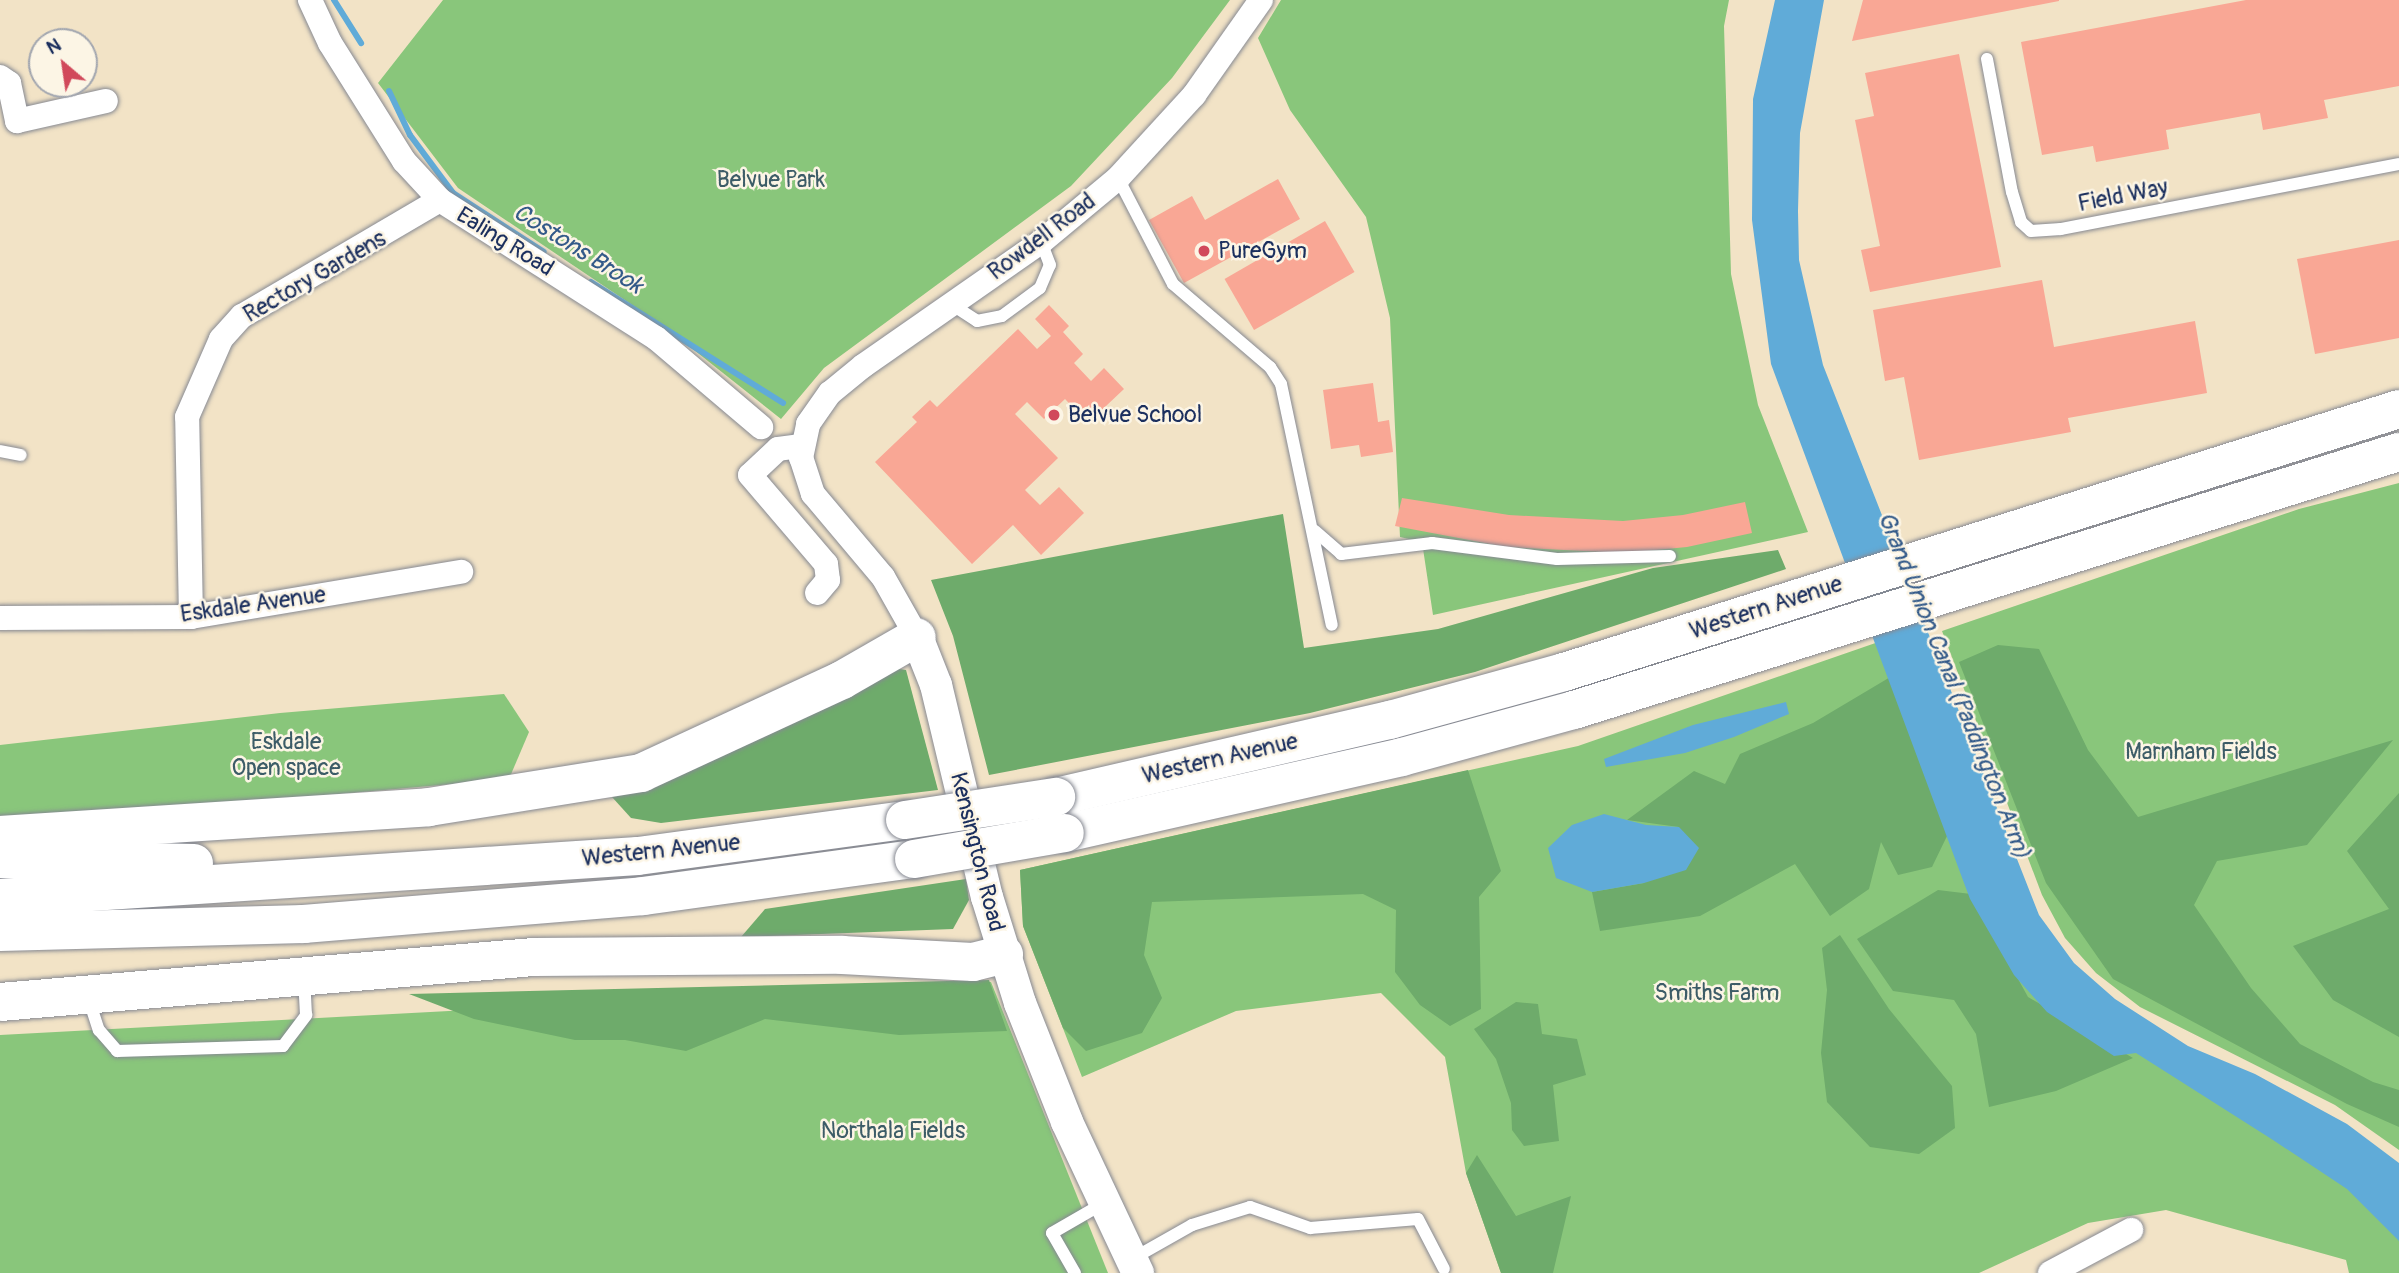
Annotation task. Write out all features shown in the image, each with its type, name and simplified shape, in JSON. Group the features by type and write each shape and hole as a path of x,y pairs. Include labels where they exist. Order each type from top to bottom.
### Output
{"highway":[{"name":"Western Avenue","path":"0,898 638,856 1056,797 1390,720 1564,672 2399,409"},
{"name":"Western Avenue","path":"0,932 304,924 643,896 914,859 1065,834 1415,753 1832,631 2399,452"},
{"path":"0,835 429,807 642,773 842,680 917,638"},
{"path":"0,859 465,869"},
{"path":"0,959 304,924"},
{"path":"0,1002 534,957 842,955 973,962 1004,954"}],"street":[{"name":"Ealing Road","path":"310,0 330,43 404,161 440,200 656,338 761,427"},
{"name":"Rowdell Road","path":"790,447 830,393 1041,242 1118,178 1194,95 1261,0"},
{"path":"0,77 9,83 17,121 106,101"},
{"name":"Rectory Gardens","path":"191,617 187,417 221,339 242,317 440,200"},
{"path":"790,447 750,475 826,564 828,580 817,593"},
{"name":"Kensington Road","path":"790,447 813,494 883,577 917,638 936,685 1004,954 1041,1060 1135,1266"},
{"name":"Eskdale Avenue","path":"0,618 191,617 461,572"},
{"path":"2050,1273 2084,1265 2131,1230"}],"lane":[{"name":"Field Way","path":"1987,59 2012,192 2021,222 2031,231 2061,229 2399,164"},
{"path":"1118,178 1173,284 1270,366 1281,384 1315,531 1332,625"},
{"path":"951,304 977,321 1002,316 1040,288 1051,265 1041,242"},
{"path":"0,451 21,455"},
{"path":"1315,531 1341,554 1432,543 1557,559 1670,556"},
{"path":"87,993 99,1030 117,1051 283,1046 306,1015 303,975"},
{"path":"1075,1273 1052,1233 1104,1203"},
{"path":"1135,1266 1192,1225 1250,1207 1310,1228 1418,1219 1444,1269"}],"green space":[{"name":"Belvue Park","path":"443,0 1230,0 1172,78 1071,186 824,368 781,419 665,327 458,188 378,83"},
{"path":"1281,0 1729,0 1724,26 1731,274 1758,405 1808,532 1433,615 1422,542 1400,537 1390,318 1366,217 1290,110 1258,38"},
{"name":"Marnham Fields","path":"2399,483 2399,1150 2335,1105 2140,1007 2096,973 2065,938 2042,895 1942,631 2299,509"},
{"path":"1283,514 1304,648 1438,629 1653,568 1778,550 1786,569 1475,672 1310,713 989,775 953,636 931,580"},
{"name":"Smiths Farm","path":"1887,639 1965,864 2148,1055 2382,1210 2399,1238 2399,1273 2349,1273 2346,1260 2166,1210 2088,1223 1979,1273 1501,1273 1466,1173 1445,1057 1381,993 1236,1011 1082,1077 1023,926 1020,870 1578,746"},
{"path":"1998,645 2039,649 2088,750 2138,817 2393,740 2307,845 2217,861 2194,905 2251,988 2300,1044 2373,1082 2399,1090 2399,1127 2347,1104 2113,979 2046,883 1959,662"},
{"path":"893,668 906,670 938,790 661,823 631,818 612,797"},
{"path":"1892,676 1948,834 1932,867 1898,875 1881,842 1869,889 1830,916 1795,864 1700,916 1600,931 1592,892 1644,883 1679,827 1627,820 1694,771 1725,784 1740,754 1813,723"},
{"name":"Eskdale Open space","path":"504,694 529,732 509,779 123,813 0,818 0,745 280,713"},
{"path":"1468,770 1501,871 1479,897 1481,1009 1450,1026 1420,1005 1395,972 1396,910 1363,894 1152,902 1144,955 1162,998 1142,1033 1086,1051 1063,1028 1023,926 1020,870"},
{"path":"2399,793 2399,1037 2333,1000 2293,946 2389,909 2347,851"},
{"path":"966,879 969,900 953,929 741,937 765,909"},
{"path":"1938,890 1971,894 2028,997 2133,1058 2056,1091 1989,1107 1976,1034 1954,1000 1893,991 1857,939"},
{"path":"1840,935 1889,1009 1952,1086 1955,1128 1919,1154 1870,1147 1827,1102 1821,1053 1827,990 1822,948"},
{"path":"989,980 1007,1031 899,1035 765,1019 686,1051 625,1040 575,1040 474,1019 409,994"},
{"name":"Northala Fields","path":"991,982 1108,1273 0,1273 0,1035"},
{"path":"1516,1002 1538,1004 1542,1034 1577,1039 1586,1075 1553,1085 1559,1141 1524,1146 1512,1130 1511,1103 1496,1059 1474,1029"},
{"path":"1477,1155 1516,1216 1571,1196 1553,1273 1501,1273 1466,1173"}],"water":[{"path":"1775,0 1824,0 1800,133 1798,211 1799,260 1823,365 2039,915 2074,963 2115,999 2188,1046 2255,1074 2347,1124 2399,1163 2399,1241 2347,1189 2273,1140 2136,1053 2114,1056 2047,1012 2014,975 1970,899 1771,364 1752,220 1753,99"},
{"path":"1786,702 1789,714 1734,737 1685,753 1606,767 1604,759 1693,725"},
{"path":"1604,814 1646,825 1679,827 1699,848 1686,870 1644,883 1592,892 1556,878 1548,848 1572,825"}],"building":[{"path":"1863,0 2059,0 2059,1 1852,41"},
{"path":"2246,0 2399,0 2399,86 2324,100 2328,118 2263,130 2260,113 2166,130 2169,149 2096,162 2093,146 2042,155 2021,42"},
{"path":"1959,54 2001,267 1870,292 1861,250 1880,246 1855,120 1874,116 1865,73"},
{"name":"PureGym","path":"1278,179 1300,219 1184,283 1149,220 1192,196 1205,220"},
{"path":"1325,221 1354,272 1254,330 1225,279"},
{"path":"2399,240 2399,338 2315,354 2297,259"},
{"path":"2042,280 2054,347 2195,321 2207,393 2068,418 2071,432 1919,460 1904,377 1885,381 1873,310"},
{"path":"1049,305 1069,326 1063,332 1083,354 1074,363 1091,381 1104,368 1124,389 1088,423 1065,399 1044,419 1027,402 1015,414 1058,458 1025,490 1040,505 1059,487 1084,513 1041,555 1013,525 972,564 875,462 917,422 912,417 930,400 937,407 1018,329 1037,349 1051,336 1035,319"},
{"path":"1373,383 1378,422 1389,420 1393,452 1361,457 1359,445 1331,449 1323,390"},
{"path":"1402,498 1509,515 1623,521 1683,515 1745,502 1752,533 1687,547 1624,553 1506,547 1395,526"}],"waterway":[{"name":"Costons Brook","path":"334,0 361,43"},
{"name":"Costons Brook","path":"389,91 410,135 453,193 544,252"},
{"name":"Costons Brook","path":"591,282 783,403"}],"place":[{"name":"PureGym","path":"1204,251"},
{"name":"Belvue School","path":"1054,415"}],"water label":[{"name":"Grand Union Canal (Paddington Arm)","path":"1954,685"}]}
